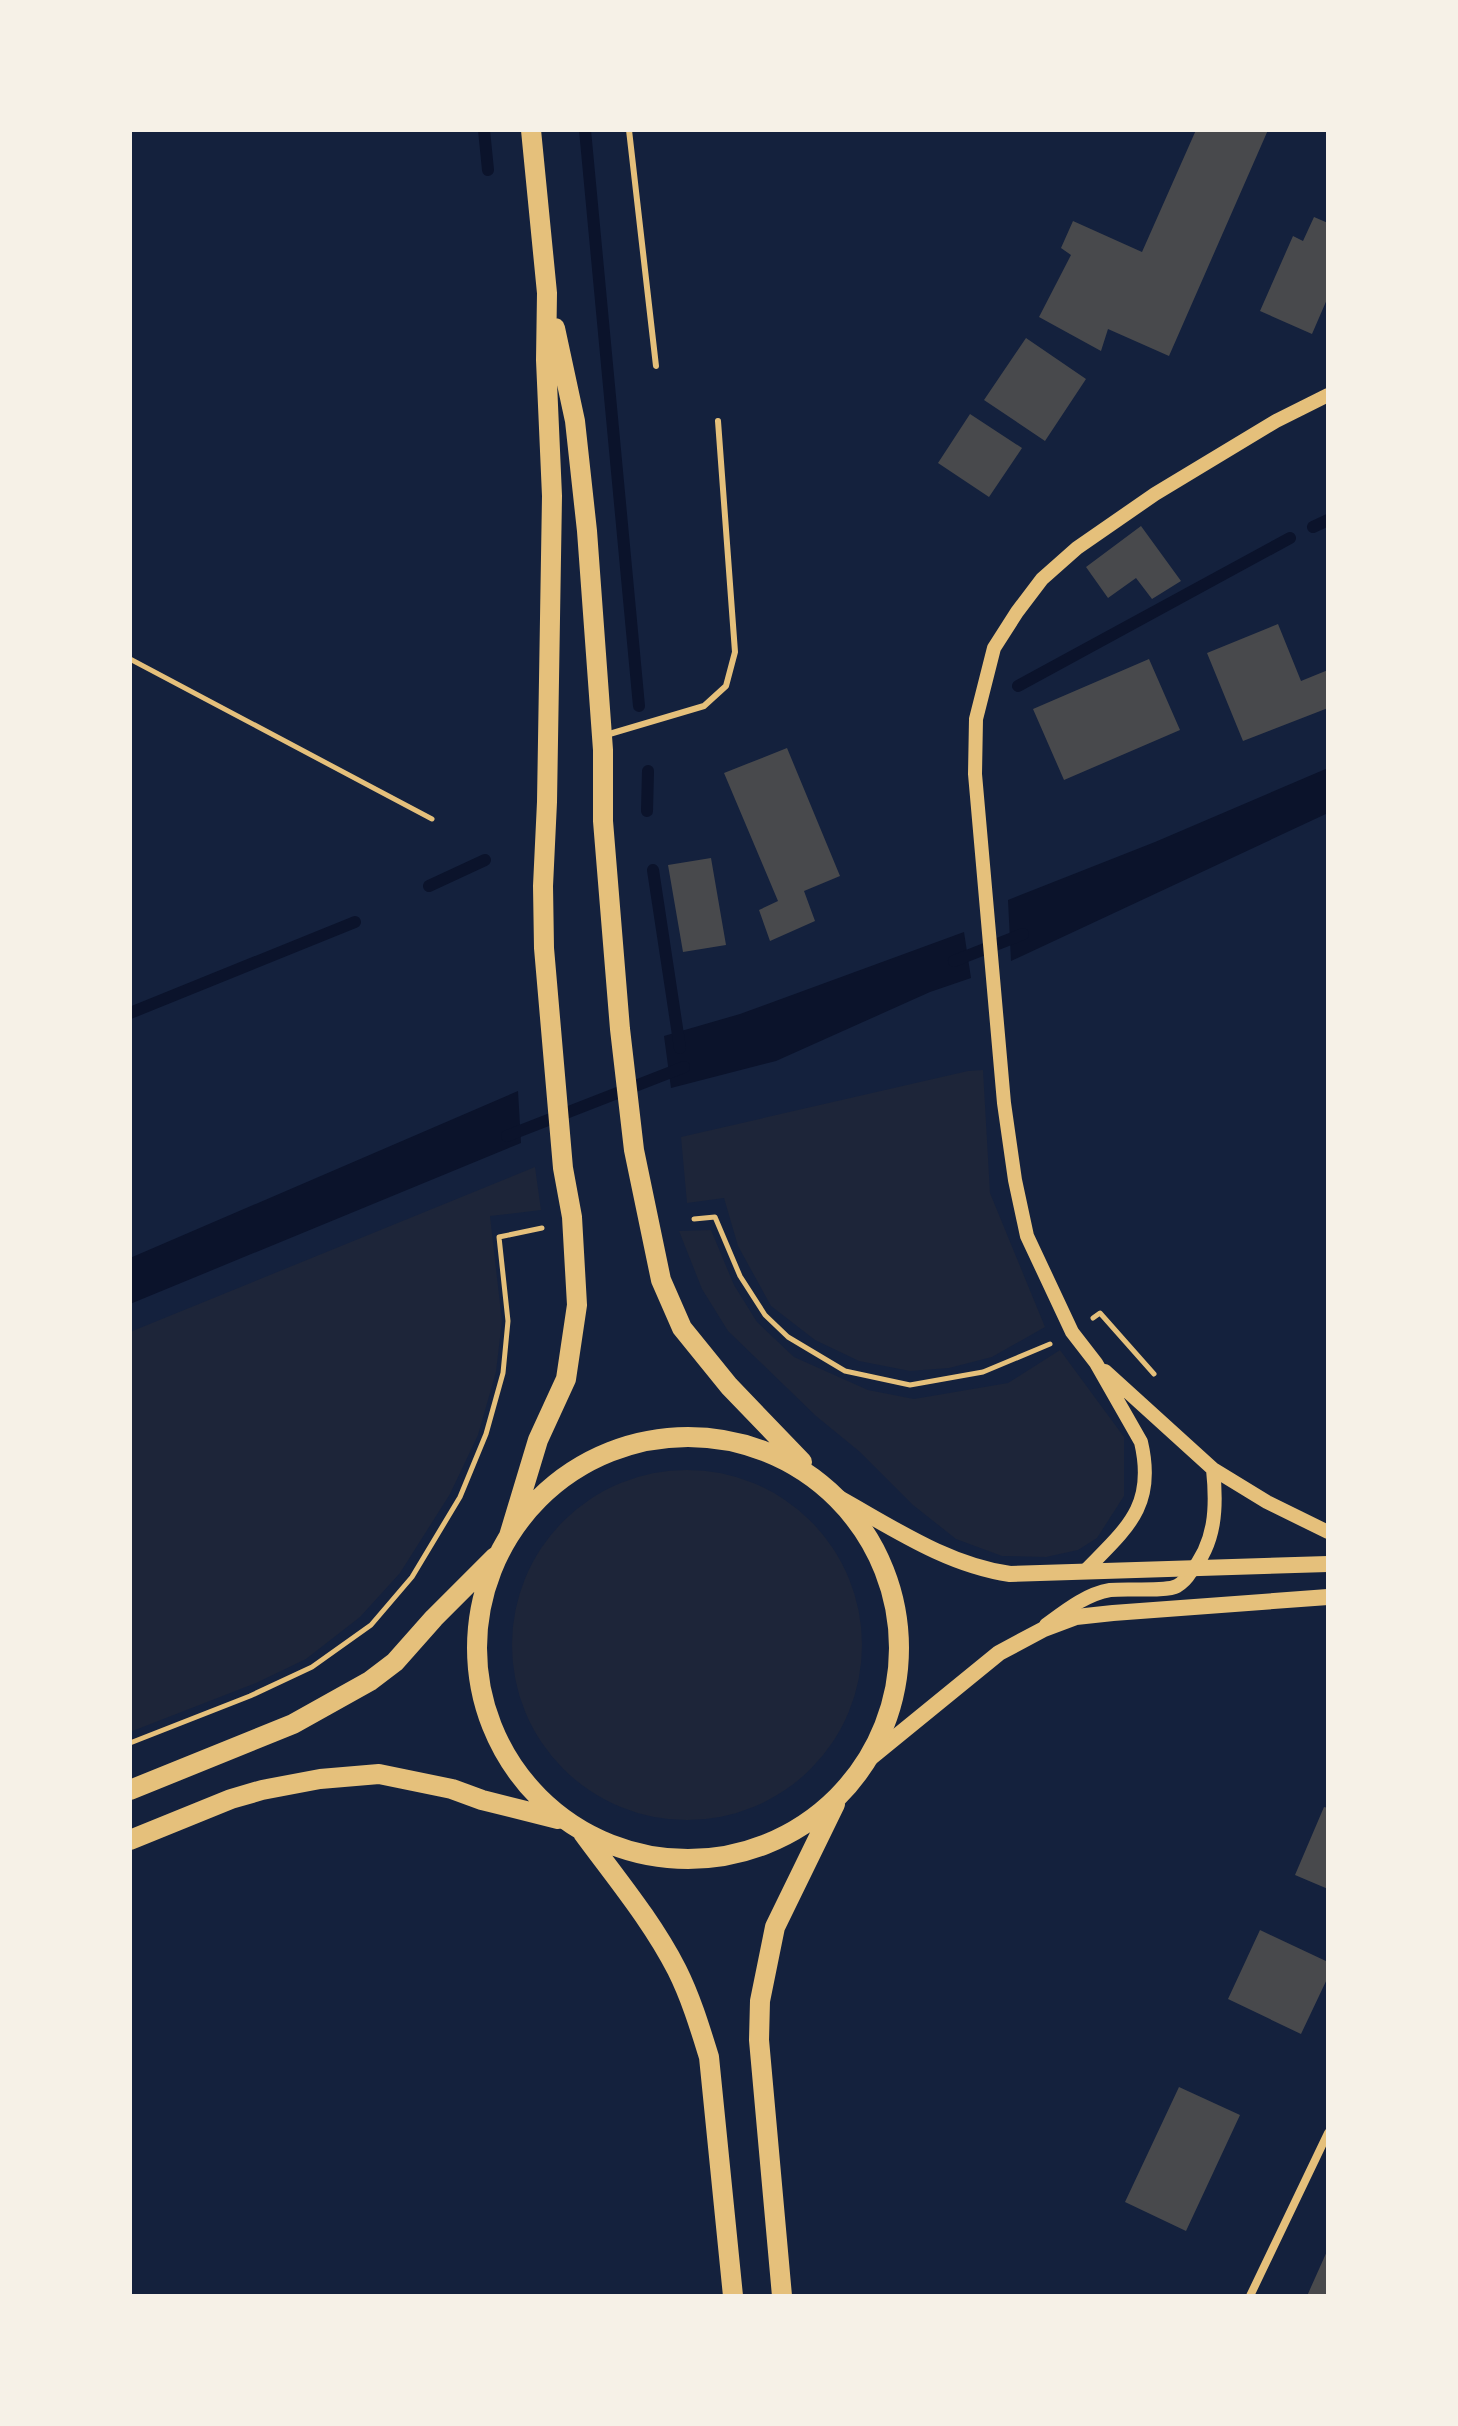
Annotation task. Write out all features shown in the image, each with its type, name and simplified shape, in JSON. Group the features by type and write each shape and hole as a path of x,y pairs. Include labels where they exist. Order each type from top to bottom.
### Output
{"main road":[{"path":"531,130 547,293 546,360 552,496 544,948 563,1168 572,1217 577,1305 566,1379 538,1440 505,1543 486,1586 478,1623 477,1660 482,1698 494,1733 512,1766 535,1796 583,1833 634,1854 689,1861 743,1853 794,1832 838,1799"},
{"path":"547,293 575,421 587,531 602,736 603,821 620,1029 634,1150 661,1280 682,1328 729,1386 839,1498 872,1541 888,1576 898,1613 900,1650 897,1688 886,1725 869,1759 838,1799 775,1927 760,2001 759,2040 782,2296"},
{"path":"130,1790 293,1724 370,1681 395,1662 505,1543 537,1501 572,1472 611,1451 654,1439 699,1437 743,1443 784,1459 822,1483"},
{"path":"839,1498 937,1552 983,1570 1010,1574 1328,1564"},
{"path":"869,1759 999,1653 1076,1617 1153,1608 1328,1597"},
{"path":"130,1840 231,1799 262,1790 320,1779 379,1774 452,1789 482,1800 563,1820"},
{"path":"583,1833 647,1919 678,1972 709,2057 733,2296"}],"street":[{"path":"1086,1570 1124,1532 1138,1511 1144,1494 1145,1477 1141,1442 1096,1363 1072,1332 1027,1236 1004,1103 975,774 976,719 994,648 1042,579 1077,548 1155,494 1276,421 1328,395"},
{"path":"1096,1363 1213,1469 1267,1502 1328,1532"},
{"path":"1033,1635 1089,1596 1109,1591 1173,1588 1195,1568 1205,1554 1212,1531 1216,1508 1213,1469"},
{"path":"1250,2296 1328,2133"}],"lane":[{"path":"629,130 656,366"},
{"path":"602,736 704,706 726,686 735,652 718,421"}],"path":[{"path":"130,659 432,819"},
{"path":"694,1219 715,1217 740,1276 765,1315 788,1337 845,1371 910,1385 983,1372 1043,1347"},
{"path":"130,1743 250,1696 312,1667 371,1625 412,1577 460,1497 486,1434 503,1373 508,1321 499,1237 543,1228"},
{"path":"1100,1313 1161,1382"}],"shaded area":[{"path":"1328,768 1328,813 1011,961 1008,900 1155,842"},
{"path":"964,932 971,978 930,992 776,1061 671,1088 664,1036 740,1014"},
{"path":"983,1070 990,1193 1045,1327 992,1357 949,1368 910,1371 859,1361 815,1340 771,1306 738,1246 724,1198 687,1203 681,1137"},
{"path":"518,1091 521,1143 130,1304 130,1258"},
{"path":"535,1167 541,1210 490,1216 502,1321 496,1372 478,1435 450,1494 400,1573 360,1617 306,1659 256,1683 130,1732 130,1332"},
{"path":"711,1230 734,1285 757,1322 794,1357 868,1390 914,1399 1008,1383 1060,1350 1124,1437 1124,1496 1097,1538 1078,1550 1046,1557 1002,1556 956,1539 913,1505 728,1331 702,1289 679,1231"},
{"path":"687,1470 721,1473 754,1483 784,1499 811,1521 833,1548 849,1578 859,1611 862,1645 859,1679 849,1712 833,1742 811,1769 784,1791 754,1807 721,1817 687,1820 653,1817 620,1807 590,1791 563,1769 541,1742 525,1712 515,1679 512,1645 515,1611 525,1578 541,1548 563,1521 590,1499 620,1483 653,1473"}],"building":[{"path":"1196,130 1268,130 1169,356 1108,329 1101,351 1039,317 1071,255 1061,248 1073,221 1142,252"},
{"path":"1314,217 1328,223 1328,297 1312,334 1260,311 1293,236 1303,241"},
{"path":"1026,338 1086,379 1045,441 984,400"},
{"path":"970,414 1022,448 989,497 938,463"},
{"path":"1141,526 1181,581 1152,599 1136,578 1108,598 1086,567"},
{"path":"1278,624 1301,681 1328,670 1328,708 1243,741 1207,653"},
{"path":"1149,659 1180,730 1064,780 1033,709"},
{"path":"787,748 840,876 804,891 815,921 770,941 759,910 778,901 724,773"},
{"path":"711,858 726,945 683,952 668,865"},
{"path":"1324,1807 1328,1808 1328,1889 1295,1875"},
{"path":"1260,1930 1328,1962 1328,1977 1301,2034 1228,1999"},
{"path":"1179,2087 1240,2115 1186,2231 1125,2202"},
{"path":"1328,2249 1328,2296 1307,2296"}],"waterway":[{"path":"484,130 488,170"},
{"path":"585,130 639,706"},
{"path":"1313,527 1328,520"},
{"path":"1018,686 1290,538"},
{"path":"647,811 648,771"},
{"path":"429,886 485,860"},
{"path":"653,870 680,1048"},
{"path":"130,1013 355,922"},
{"path":"954,961 1023,934"},
{"path":"507,1136 684,1067"}]}
